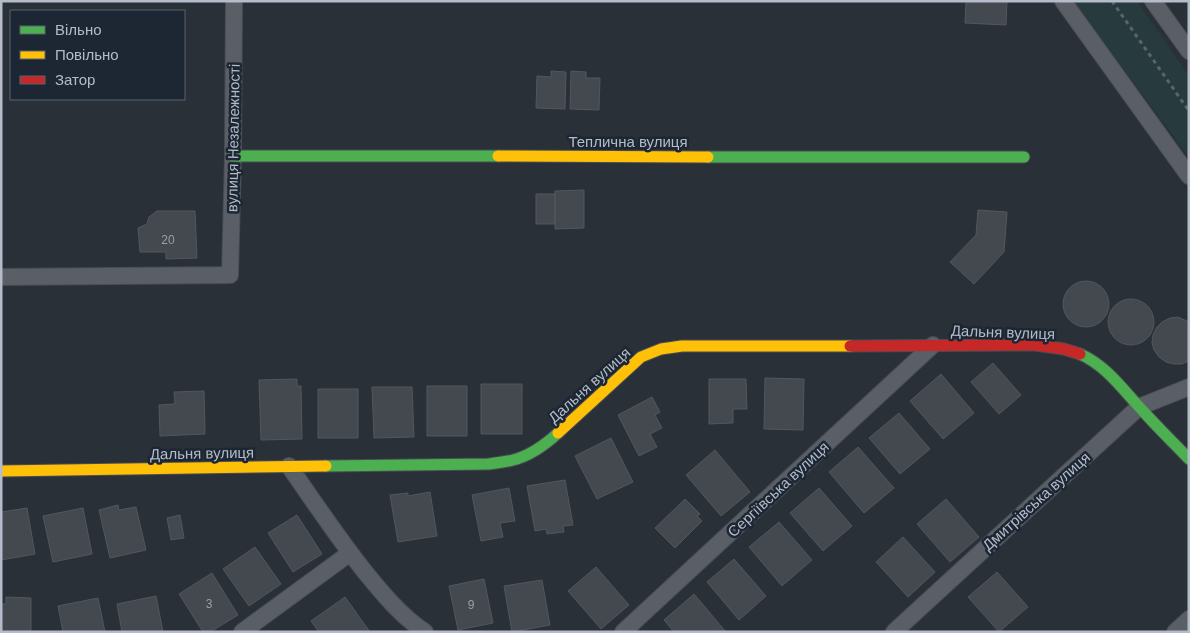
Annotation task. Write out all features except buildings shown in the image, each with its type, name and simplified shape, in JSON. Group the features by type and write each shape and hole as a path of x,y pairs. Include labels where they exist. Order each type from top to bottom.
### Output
{"street":[{"name":"вулиця Незалежності","path":"1,277 230,275 234,1"},
{"path":"1063,1 1189,176"},
{"path":"1153,1 1189,51"},
{"name":"Теплична вулиця","path":"233,156 1024,157"},
{"name":"Дальня вулиця","path":"1,471 488,464 514,460 549,441 641,357 661,349 682,346 1036,345 1072,351 1091,359 1110,374 1189,459"},
{"name":"Сергіївська вулиця","path":"623,632 933,346"},
{"name":"Дмитрівська вулиця","path":"894,632 1139,407 1189,387"},
{"path":"288,466 350,553 383,594 425,632"},
{"path":"242,632 350,553"},
{"path":"1174,632 1189,619"}],"path":[{"path":"1112,1 1189,111"}],"green space":[{"path":"1073,1 1137,1 1189,76 1189,157"}],"traffic: fast":[{"path":"233,156 498,156"},
{"path":"708,157 1024,157"},
{"path":"1080,354 1107,372 1189,459"},
{"path":"326,466 488,464 510,461 531,453 558,433"}],"traffic: slow":[{"path":"498,156 708,157"},
{"path":"558,433 641,357 661,349 682,346 850,346"},
{"path":"1,471 326,466"}],"traffic: jam":[{"path":"850,346 1035,345 1064,349 1080,354"}]}
